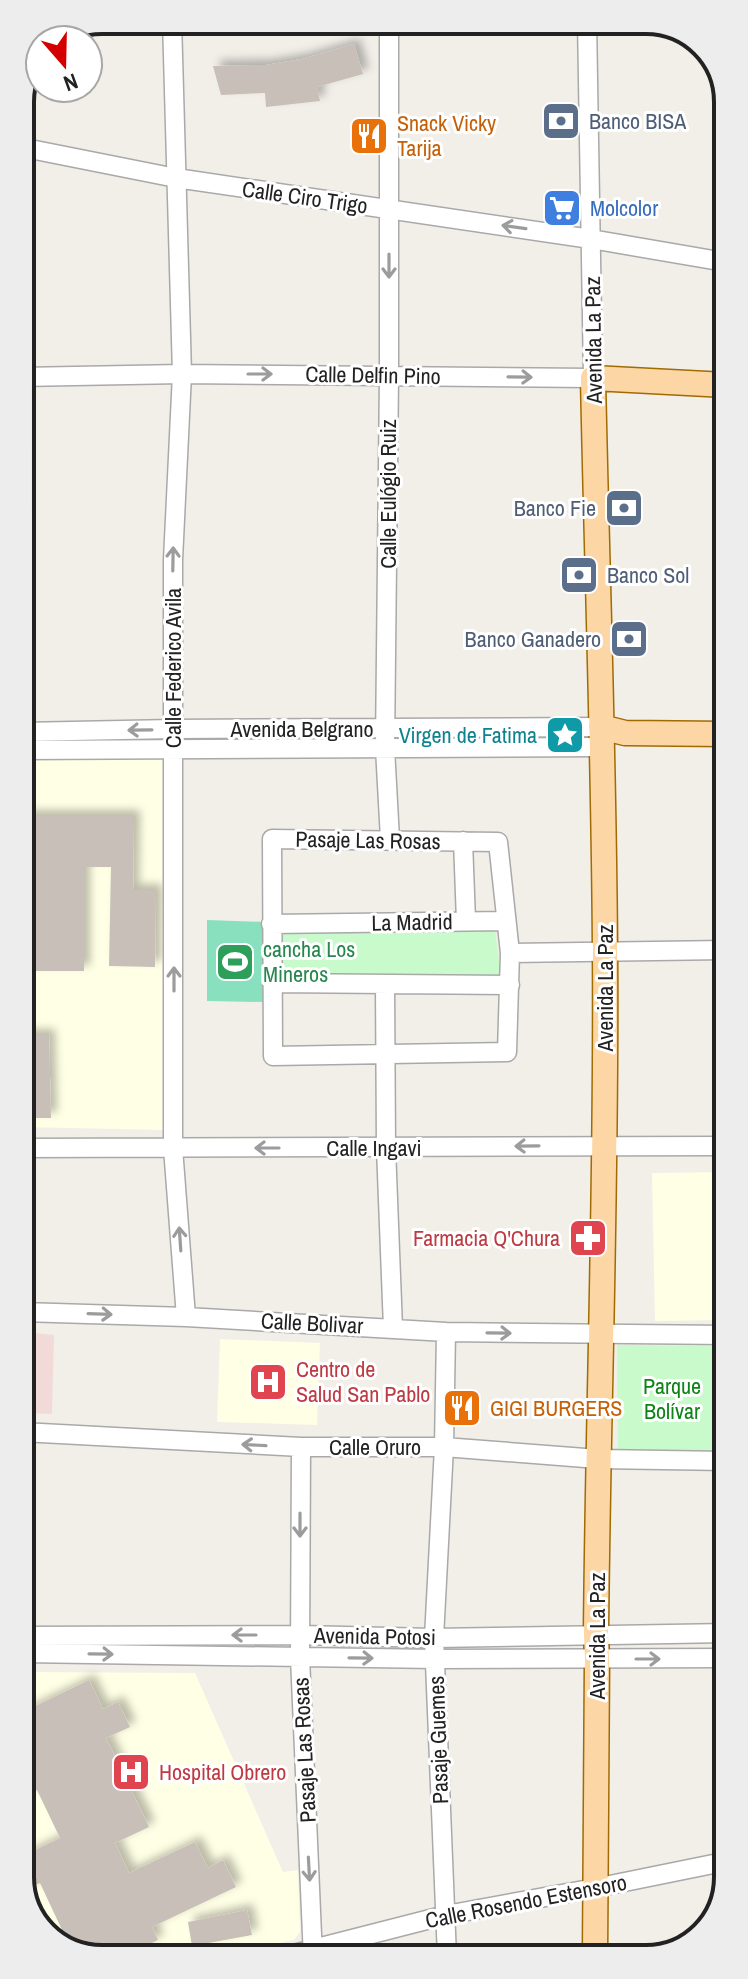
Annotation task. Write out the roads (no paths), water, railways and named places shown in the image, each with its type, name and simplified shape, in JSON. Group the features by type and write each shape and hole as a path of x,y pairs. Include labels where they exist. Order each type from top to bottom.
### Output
{"main road":[{"name":"Calle Delfin Pino","path":"593,378 714,384"},
{"name":"Avenida La Paz","path":"593,378 605,953 595,1945"},
{"name":"Avenida Belgrano","path":"601,737 625,733 714,734"}],"street":[{"name":"Calle Federico Avila","path":"172,34 182,374 173,560 173,1148 186,1317"},
{"name":"Calle Eulógio Ruiz","path":"385,748 389,34"},
{"name":"Avenida La Paz","path":"587,34 593,378"},
{"name":"Calle Ciro Trigo","path":"34,150 176,178 714,260"},
{"name":"Calle Delfin Pino","path":"34,377 182,374 593,378"},
{"name":"Avenida Belgrano","path":"34,732 386,728 601,737"},
{"name":"Avenida Belgrano","path":"34,750 385,748 601,737"},
{"path":"385,748 390,839"},
{"name":"Pasaje Las Rosas","path":"272,839 390,839 498,842 510,953 507,1052 273,1056 272,839"},
{"name":"Pasaje Las Rosas","path":"463,841 466,921"},
{"name":"La Madrid","path":"271,924 505,921"},
{"path":"510,953 714,950"},
{"path":"272,983 510,985"},
{"path":"385,985 386,1148 393,1328"},
{"name":"Calle Ingavi","path":"34,1148 714,1146"},
{"name":"Calle Bolivar","path":"34,1312 186,1317 446,1332 714,1335"},
{"name":"Pasaje Guemes","path":"446,1332 444,1447 434,1638 447,1945"},
{"name":"Calle Oruro","path":"34,1433 301,1447 444,1447 598,1459 714,1461"},
{"name":"Pasaje Las Rosas","path":"301,1447 300,1657 313,1945"},
{"name":"Avenida Potosi","path":"34,1636 434,1638 714,1633"},
{"name":"Avenida Potosi","path":"34,1653 435,1659 714,1658"},
{"name":"Calle Rosendo Estensoro","path":"344,1945 446,1915 714,1864"}],"place":[{"name":"Banco BISA","path":"561,121"},
{"name":"Snack Vicky Tarija","path":"369,136"},
{"name":"Molcolor","path":"562,208"},
{"name":"Banco Fie","path":"624,508"},
{"name":"Banco Sol","path":"579,575"},
{"name":"Banco Ganadero","path":"629,639"},
{"name":"Virgen de Fatima","path":"565,735"},
{"name":"cancha Los Mineros","path":"235,962"},
{"name":"Farmacia Q'Chura","path":"588,1238"},
{"name":"Centro de Salud San Pablo","path":"268,1382"},
{"name":"GIGI BURGERS","path":"462,1408"},
{"name":"Hospital Obrero","path":"131,1772"}],"park label":[{"name":"Parque Bolívar","path":"672,1398"}]}
